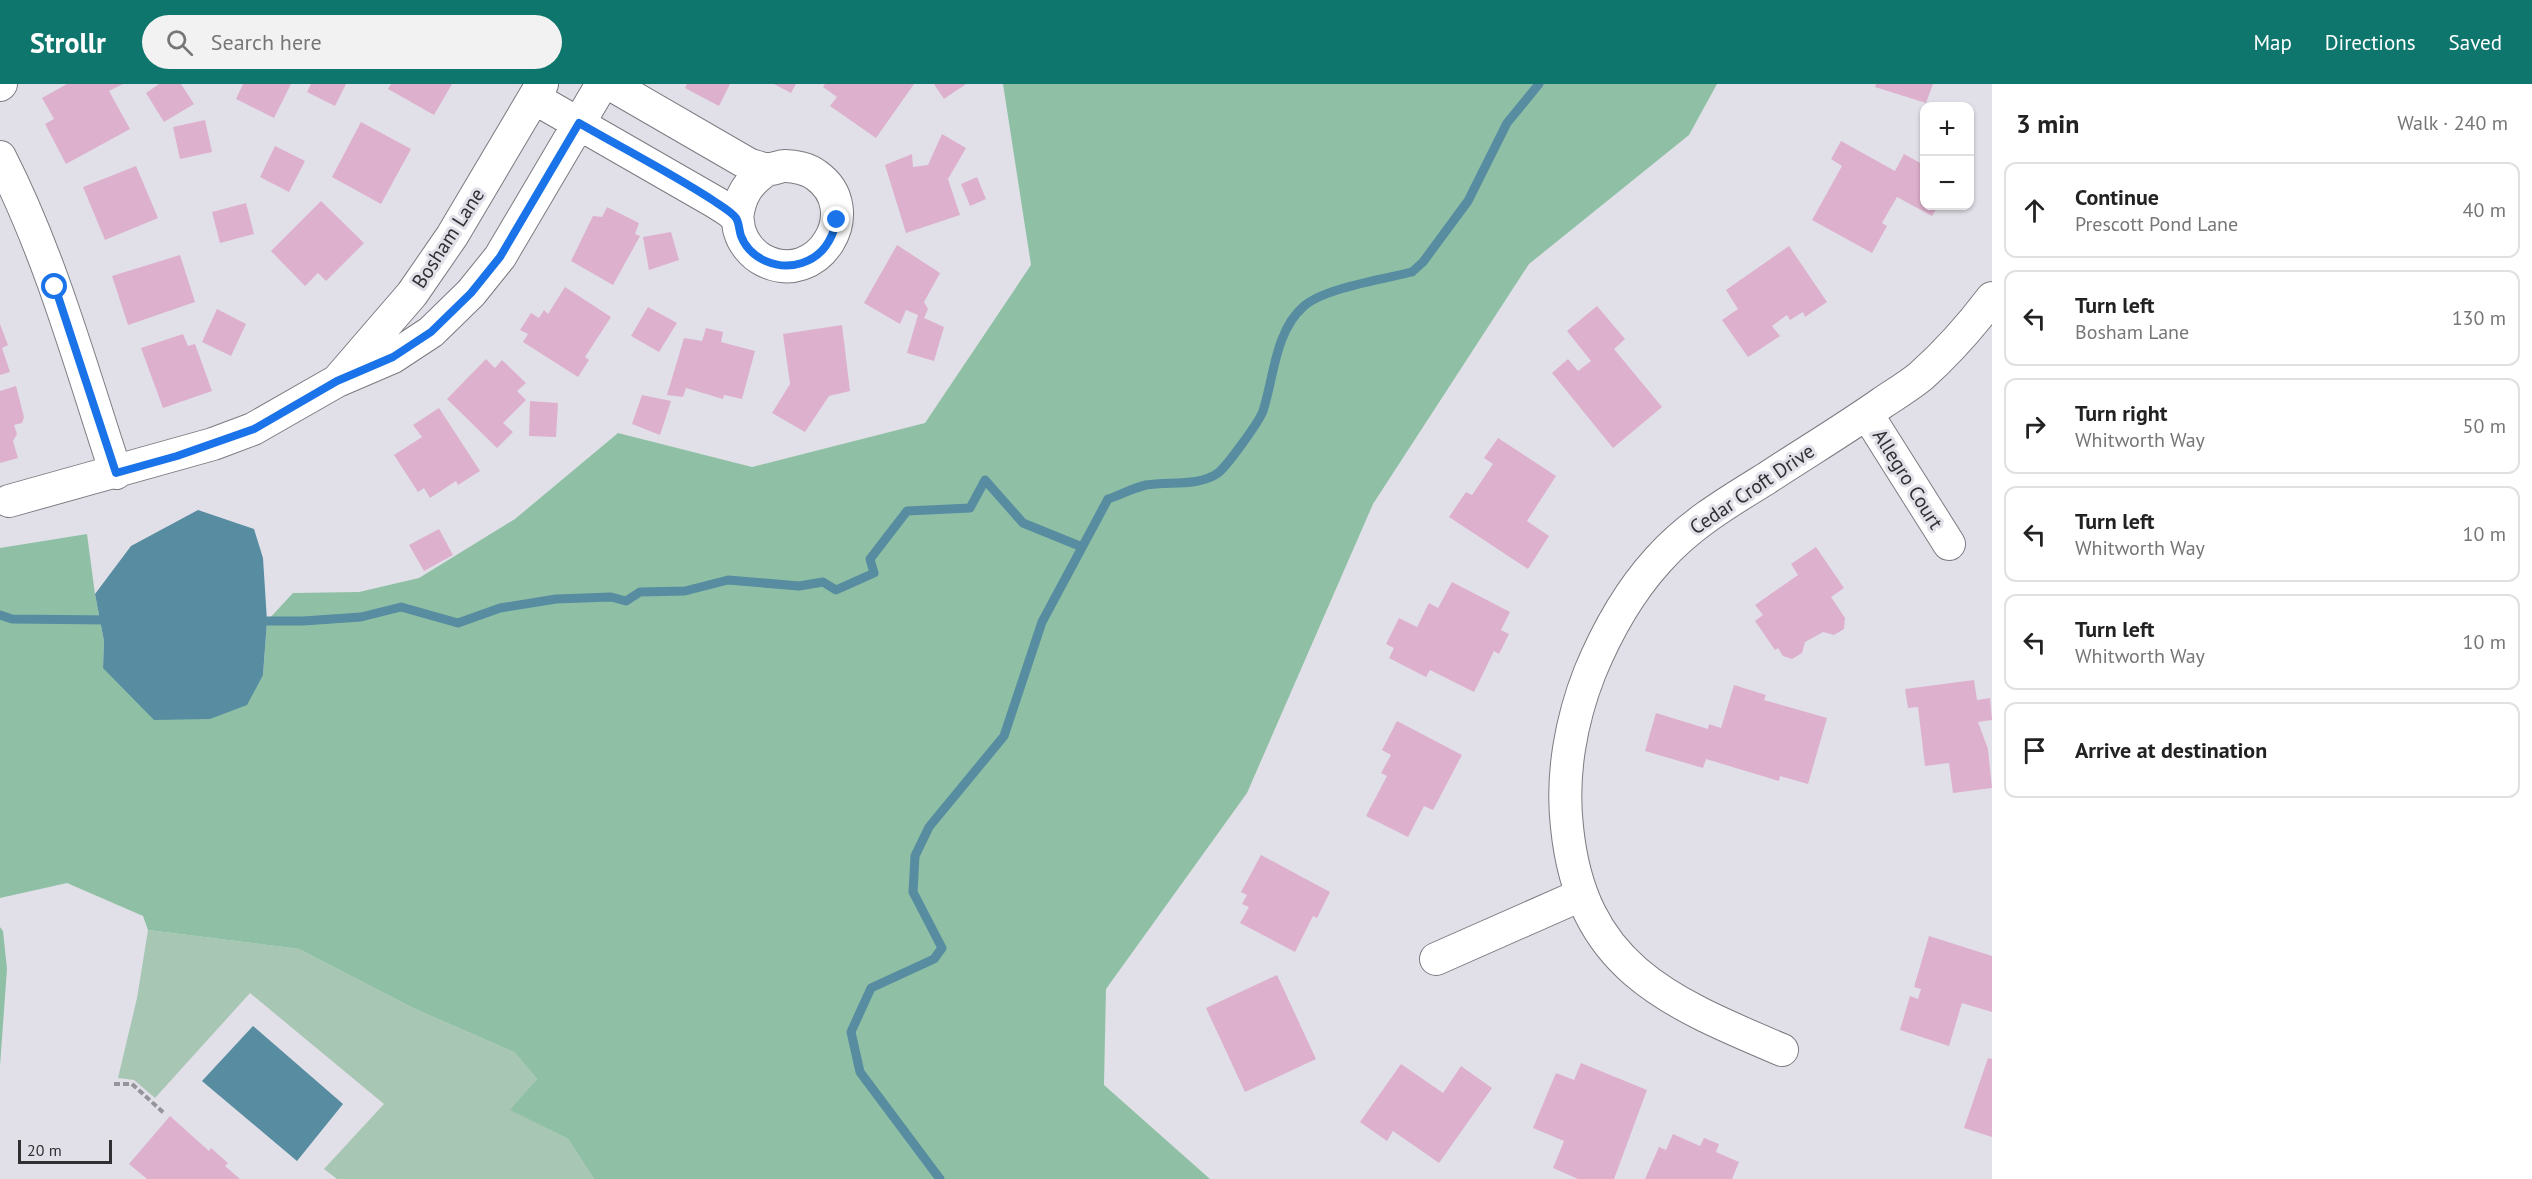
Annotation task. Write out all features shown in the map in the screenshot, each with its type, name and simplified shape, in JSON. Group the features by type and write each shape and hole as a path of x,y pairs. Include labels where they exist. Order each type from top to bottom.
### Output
{"street":[{"name":"Bosham Lane","path":"9,501 177,456 254,429 337,381 393,357 431,332 471,293 500,257 602,84"},
{"path":"610,84 744,161 768,169"},
{"name":"Bosham Lane","path":"337,381 417,287 452,236 538,91"},
{"path":"538,91 579,123 715,202 736,218"},
{"path":"0,157 20,197 53,280 116,473"},
{"path":"784,166 801,168 816,175 828,187 835,203 837,220 824,250 810,260 795,266 778,265 762,260 749,249 740,234 736,218 745,189 755,177 768,169 784,166"},
{"name":"Cedar Croft Drive","path":"1782,1050 1721,1025 1657,989 1630,969 1602,937 1581,895 1570,859 1564,804 1565,777 1574,723 1584,686 1604,638 1623,605 1658,559 1700,521 1919,378 1965,334 1992,298"},
{"name":"Allegro Court","path":"1867,414 1949,544"},
{"path":"1436,959 1581,895"}],"path":[{"path":"114,1084 132,1084 164,1113"}],"green space":[{"path":"1003,84 1717,84 1689,135 1529,264 1373,504 1247,793 1106,989 1104,1085 1210,1179 594,1179 568,1139 510,1110 537,1079 514,1052 415,1009 299,949 148,930 143,916 67,883 0,898 0,548 87,534 104,641 103,668 263,675 267,621 293,593 359,592 419,578 515,519 618,433 752,467 925,423 1031,265"},
{"path":"0,927 3,931 7,969 0,1066"},
{"path":"148,930 299,949 415,1009 514,1052 537,1079 511,1110 568,1139 594,1179 337,1179 324,1169 384,1104 250,993 155,1098 134,1080 118,1078 137,998"}],"water":[{"path":"198,510 254,529 263,558 267,621 263,675 247,705 210,719 154,720 103,668 104,641 95,594 131,546"},
{"path":"253,1026 343,1104 297,1161 202,1081"}],"building":[{"path":"67,84 123,84 109,91 130,129 66,164 45,124 54,119 42,98"},
{"path":"159,84 181,84 194,104 164,122 146,93"},
{"path":"243,84 291,84 274,118 236,99"},
{"path":"311,84 346,84 335,106 307,92"},
{"path":"391,84 452,84 434,115 388,89"},
{"path":"687,84 730,84 719,106 685,88"},
{"path":"774,84 796,84 791,93"},
{"path":"825,84 914,84 876,138 830,106 837,97 823,87"},
{"path":"934,84 966,84 944,99"},
{"path":"1876,84 1933,84 1926,102 1875,87"},
{"path":"205,120 212,152 180,159 173,127"},
{"path":"361,122 411,149 381,204 332,177"},
{"path":"942,134 966,148 948,179 960,215 906,233 885,165 912,154 913,167 928,165"},
{"path":"1841,141 1895,171 1904,154 1920,163 1920,209 1897,197 1882,223 1887,226 1872,253 1812,220 1842,166 1831,159"},
{"path":"275,146 305,161 289,192 260,177"},
{"path":"136,166 158,218 105,240 83,187"},
{"path":"977,177 986,199 970,206 961,184"},
{"path":"321,201 364,243 326,281 318,273 305,286 271,251"},
{"path":"246,203 254,234 220,243 212,212"},
{"path":"607,207 639,223 635,234 640,236 613,285 571,261 593,216 602,217"},
{"path":"1921,210 1936,210 1932,216"},
{"path":"671,232 679,260 649,270 643,237"},
{"path":"897,245 940,273 924,302 928,309 924,318 944,327 934,361 907,353 918,315 906,310 900,324 864,303"},
{"path":"1789,246 1827,302 1805,317 1803,312 1790,320 1787,315 1772,326 1780,336 1748,357 1722,320 1738,309 1726,290"},
{"path":"180,255 195,302 128,325 112,276"},
{"path":"565,287 611,317 585,357 589,360 578,377 523,342 528,334 520,330 531,313 539,318 544,310 548,314"},
{"path":"1597,306 1625,339 1614,349 1662,407 1613,448 1552,373 1568,359 1578,371 1591,361 1567,331"},
{"path":"648,307 677,323 659,352 631,336"},
{"path":"217,309 246,324 231,356 202,342"},
{"path":"0,324 8,345 2,348 10,372 0,375"},
{"path":"842,325 850,391 829,396 805,432 772,413 790,384 783,334"},
{"path":"706,328 723,332 721,342 755,351 742,399 724,395 723,399 686,388 683,397 667,395 684,338 702,341"},
{"path":"183,334 188,346 195,344 212,391 163,408 141,348"},
{"path":"486,359 495,368 502,360 526,383 517,391 526,400 503,423 513,432 497,448 447,399"},
{"path":"16,386 24,417 22,423 14,425 17,434 13,441 18,458 0,463 0,391"},
{"path":"642,395 671,401 660,435 632,424"},
{"path":"530,401 558,403 556,437 529,436"},
{"path":"439,408 480,471 458,485 456,481 430,498 424,488 418,492 394,455 422,437 413,425"},
{"path":"1498,438 1556,476 1527,521 1549,536 1528,569 1449,517 1466,492 1472,495 1493,464 1484,458"},
{"path":"439,529 453,555 424,571 409,545"},
{"path":"1816,547 1844,588 1831,597 1845,618 1844,629 1834,635 1823,632 1805,642 1802,653 1792,659 1783,656 1778,648 1775,650 1755,621 1763,615 1755,605 1798,575 1791,564"},
{"path":"1452,582 1510,612 1501,630 1509,634 1499,654 1494,651 1474,692 1430,670 1426,677 1389,658 1394,648 1386,644 1399,618 1417,627 1429,603 1438,608"},
{"path":"1974,680 1977,700 1990,698 1992,720 1978,722 1988,749 1992,788 1953,793 1949,763 1925,766 1918,707 1908,708 1905,689"},
{"path":"1734,685 1766,695 1764,700 1827,718 1808,784 1780,776 1779,781 1706,759 1703,768 1645,751 1656,713 1708,729 1709,724 1721,728"},
{"path":"1397,721 1462,755 1433,810 1424,806 1408,837 1366,816 1387,776 1381,773 1391,755 1382,750"},
{"path":"1261,855 1330,892 1317,918 1313,916 1295,952 1240,923 1249,907 1242,904 1247,895 1241,892"},
{"path":"1929,936 1992,956 1992,1012 1962,1003 1949,1046 1900,1030 1910,996 1918,999 1921,989 1914,987"},
{"path":"1277,975 1316,1059 1245,1092 1206,1008"},
{"path":"1988,1058 1992,1059 1992,1137 1964,1128"},
{"path":"1581,1063 1647,1090 1614,1179 1578,1179 1553,1168 1564,1141 1533,1128 1556,1073 1574,1080"},
{"path":"1401,1064 1443,1093 1461,1066 1492,1088 1439,1163 1393,1131 1387,1141 1360,1122"},
{"path":"170,1116 209,1151 211,1148 228,1163 225,1166 240,1179 147,1179 129,1164"},
{"path":"1673,1134 1700,1146 1704,1138 1719,1144 1716,1152 1739,1162 1732,1179 1645,1179 1659,1147 1666,1150"}],"waterway":[{"path":"940,1179 860,1072 851,1032 871,988 934,959 942,948 913,892 915,856 929,827 1004,736 1042,622 1108,499 1146,485 1192,482 1218,473 1242,444 1263,411 1281,341 1294,316 1304,306 1326,294 1412,272 1423,262 1468,201 1507,123 1539,84"},
{"path":"256,621 361,617 401,607 458,623 500,608 556,599 611,597 626,601 640,592 685,591 728,580 799,586 823,582 836,590 874,573 870,559 907,511 970,508 985,480 1023,523 1082,547"},
{"path":"0,615 12,619 110,620"}],"route":[{"path":"55,287 116,473 177,456 254,429 337,381 393,357 431,332 471,293 500,257 579,123 715,202 736,218 742,238 749,249 762,260 778,265 795,266 810,260 824,250 833,236 837,220"}]}
